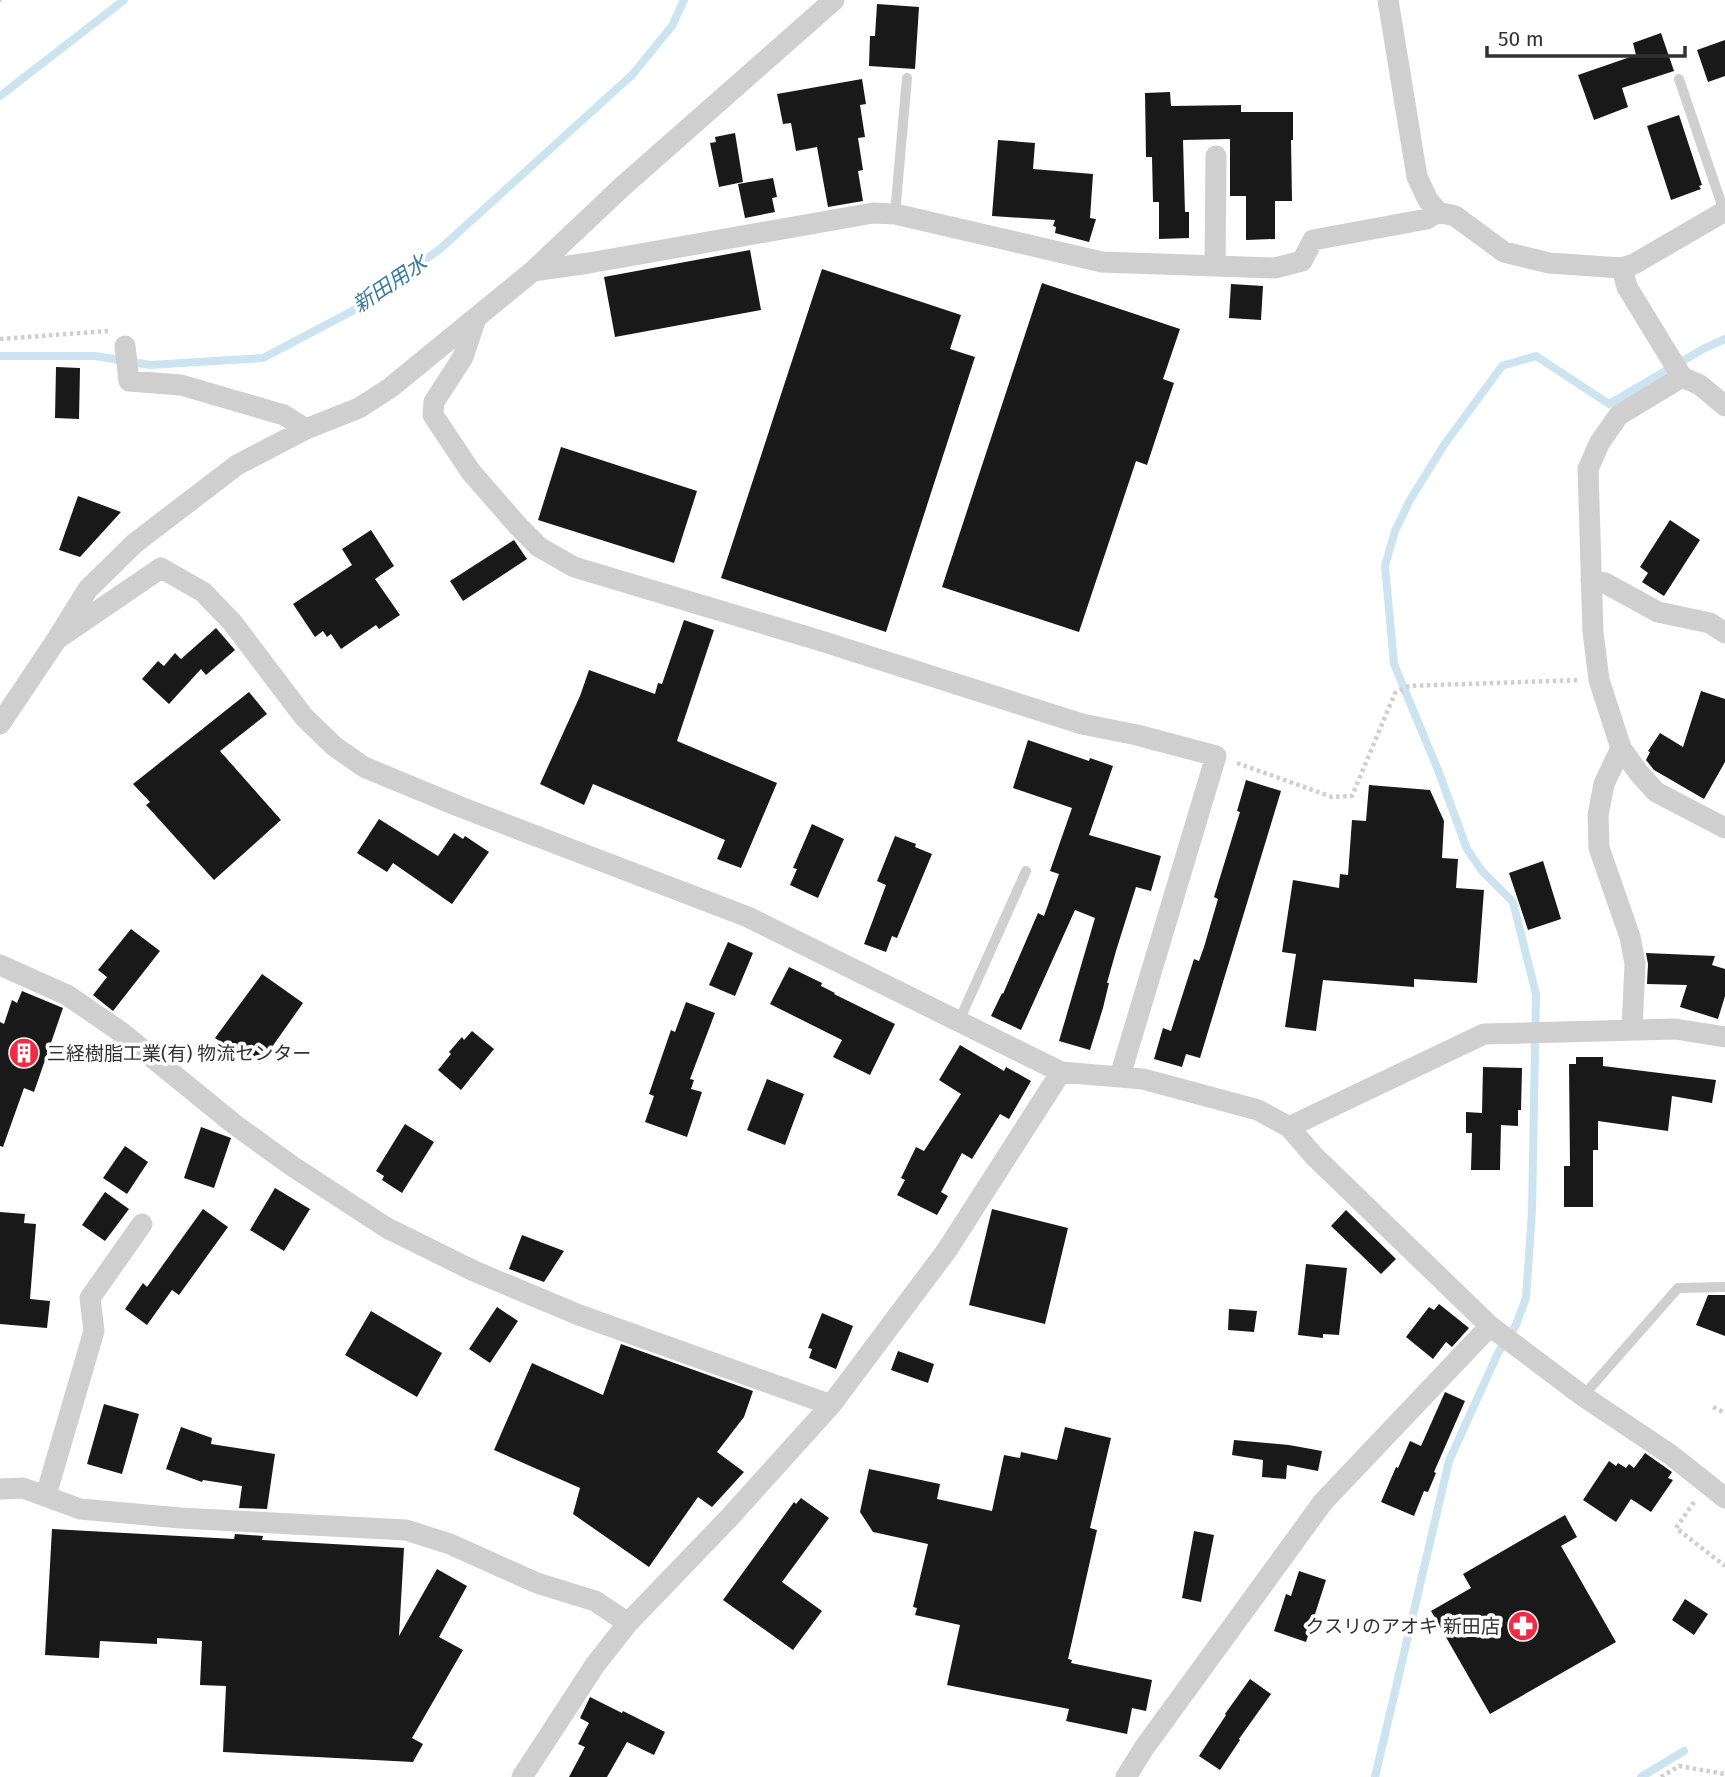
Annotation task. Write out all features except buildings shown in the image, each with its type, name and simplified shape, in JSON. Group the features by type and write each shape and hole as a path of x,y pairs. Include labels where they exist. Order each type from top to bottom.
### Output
{"street":[{"path":"0,724 88,589 135,543 237,465 306,429 359,408 390,388 533,271 623,186 834,0"},
{"path":"1388,0 1417,177 1428,200 1438,212 1455,216 1504,251 1549,263 1622,268 1634,264 1724,211"},
{"path":"1216,156 1216,266"},
{"path":"533,271 873,213 895,214 1102,262 1275,268 1302,261 1313,240 1427,219 1438,212"},
{"path":"1622,268 1627,287 1677,369 1725,406"},
{"path":"476,317 463,357 434,402 433,415 471,472 539,547 574,567 818,640 1016,704 1082,724 1216,756 1120,1076"},
{"path":"120,339 128,381 194,388 284,415 306,429"},
{"path":"1677,369 1619,415 1600,442 1588,469 1593,632 1599,680 1621,748 1656,792 1725,828"},
{"path":"57,639 161,568 203,592 232,622 304,717 334,746 364,767 458,806 748,917 1061,1072 1143,1079 1258,1110 1289,1127 1314,1156 1501,1336 1583,1396 1671,1455 1725,1499"},
{"path":"1591,581 1605,583 1658,612 1710,623 1725,633"},
{"path":"1621,748 1604,784 1598,816 1598,837 1609,881 1630,936 1635,964 1632,1029"},
{"path":"0,965 67,995 121,1032 292,1166 387,1228 474,1271 579,1315 831,1405"},
{"path":"1289,1127 1484,1034 1675,1029 1725,1037"},
{"path":"522,1777 596,1665 628,1623 728,1519 831,1405 947,1250 1061,1072"},
{"path":"46,1496 94,1331 90,1298 142,1224"},
{"path":"1126,1777 1144,1748 1323,1502 1501,1336"},
{"path":"0,1489 23,1488 80,1508 180,1518 406,1530 450,1544 537,1583 596,1601 628,1623"}],"lane":[{"path":"895,214 907,78"},
{"path":"1679,79 1724,211"},
{"path":"959,1021 1026,871"},
{"path":"1583,1396 1678,1288 1725,1287"}],"path":[{"path":"0,339 120,339"},
{"path":"1216,756 1332,797 1352,796 1395,693 1409,686 1599,680"},
{"path":"1713,1407 1725,1413"},
{"path":"1706,1484 1676,1528 1725,1566"},
{"path":"1661,1777 1679,1766 1725,1774"}],"waterway":[{"path":"0,96 124,0"},
{"name":"新田用水","path":"0,356 95,356 150,365 263,358 356,309 440,249 632,75 672,26 684,0"},
{"path":"1375,1777 1449,1461 1498,1353 1516,1325 1526,1298 1532,1211 1536,994 1513,902 1482,871 1467,849 1394,664 1385,566 1395,531 1410,500 1444,445 1502,366 1536,356 1609,404 1725,339"},
{"path":"1641,1777 1684,1751"}],"place":[{"name":"三経樹脂工業(有) 物流センター","path":"24,1053"},
{"name":"クスリのアオキ 新田店","path":"1523,1626"}]}
